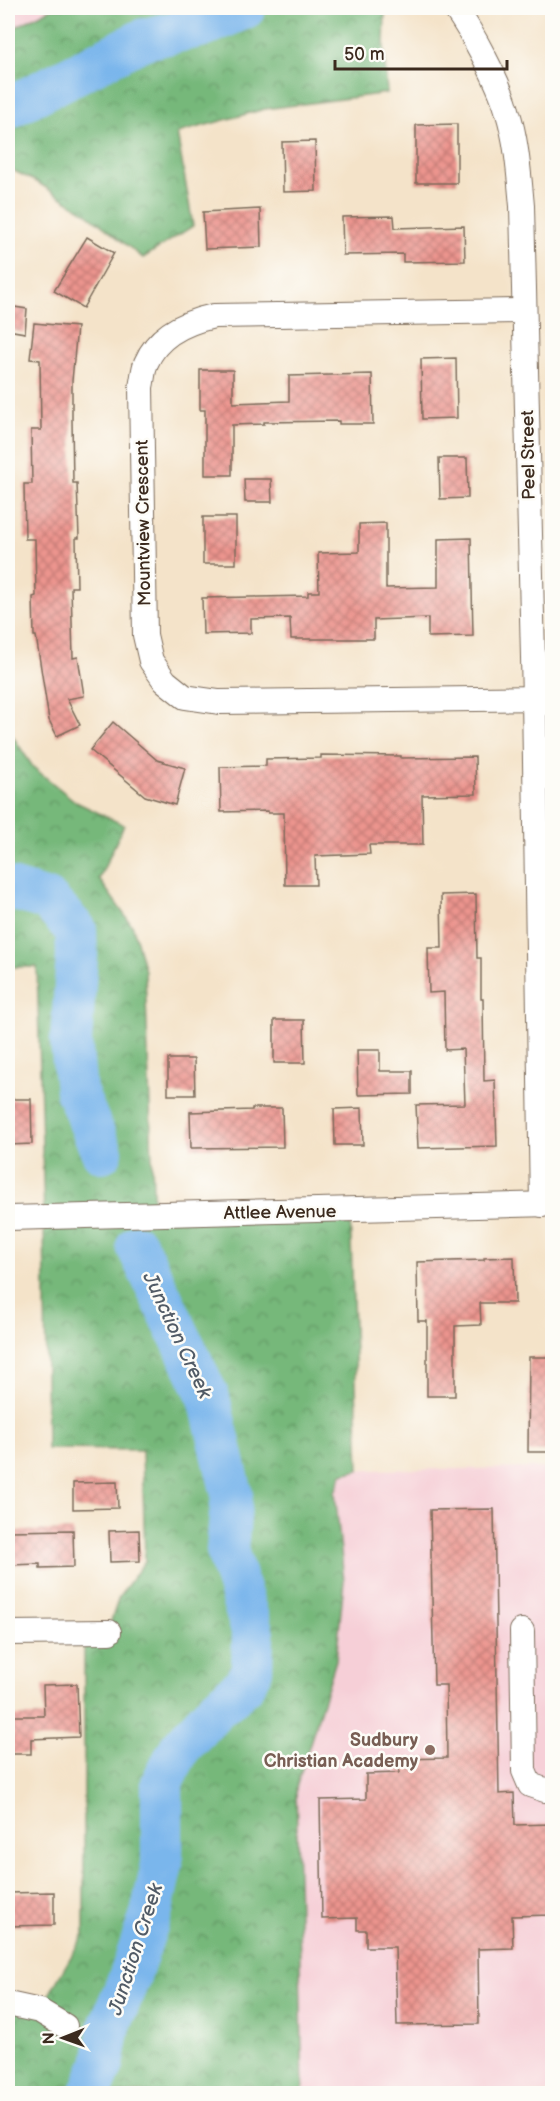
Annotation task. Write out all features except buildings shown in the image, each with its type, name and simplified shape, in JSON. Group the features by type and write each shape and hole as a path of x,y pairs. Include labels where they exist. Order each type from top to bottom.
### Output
{"street":[{"name":"Peel Street","path":"455,8 490,70 507,109 518,160 522,206 524,310 543,698 547,1205"},
{"name":"Mountview Crescent","path":"524,310 214,316 190,321 174,330 158,345 146,363 141,387 145,634 152,661 165,681 185,697 219,702 543,698"},
{"name":"Attlee Avenue","path":"8,1218 547,1205"},
{"path":"522,1631 524,1771 530,1785 545,1790 552,1789"},
{"path":"8,1633 109,1632"},
{"path":"8,2004 40,2011 65,2026"}],"shaded area":[{"path":"8,8 53,8 8,31"},
{"name":"Sudbury Christian Academy","path":"552,1468 552,2093 303,2093 296,1788 336,1660 344,1581 335,1492 342,1474 359,1470"}],"green space":[{"path":"53,8 388,8 385,10 384,47 387,93 265,109 177,133 193,226 143,258 85,212 37,182 8,168 8,31"},
{"path":"8,729 33,767 76,802 124,825 99,879 133,927 145,971 154,1216 350,1212 359,1470 342,1474 335,1492 344,1581 336,1660 296,1788 303,2093 8,2093 8,2006 39,2012 84,1934 84,1635 107,1633 119,1597 145,1561 142,1450 47,1449 37,967 8,967"}],"waterway":[{"name":"Junction Creek","path":"8,108 144,39 204,26 245,8"},
{"name":"Junction Creek","path":"8,888 48,900 76,930 77,956 71,1041 76,1091 102,1152"},
{"name":"Junction Creek","path":"90,2094 103,2064 110,2025 151,1914 162,1864 162,1782 180,1748 215,1710 243,1686 252,1670 253,1634 227,1550 232,1494 209,1398 137,1246"}],"place":[{"name":"Sudbury Christian Academy","path":"430,1750"}]}
